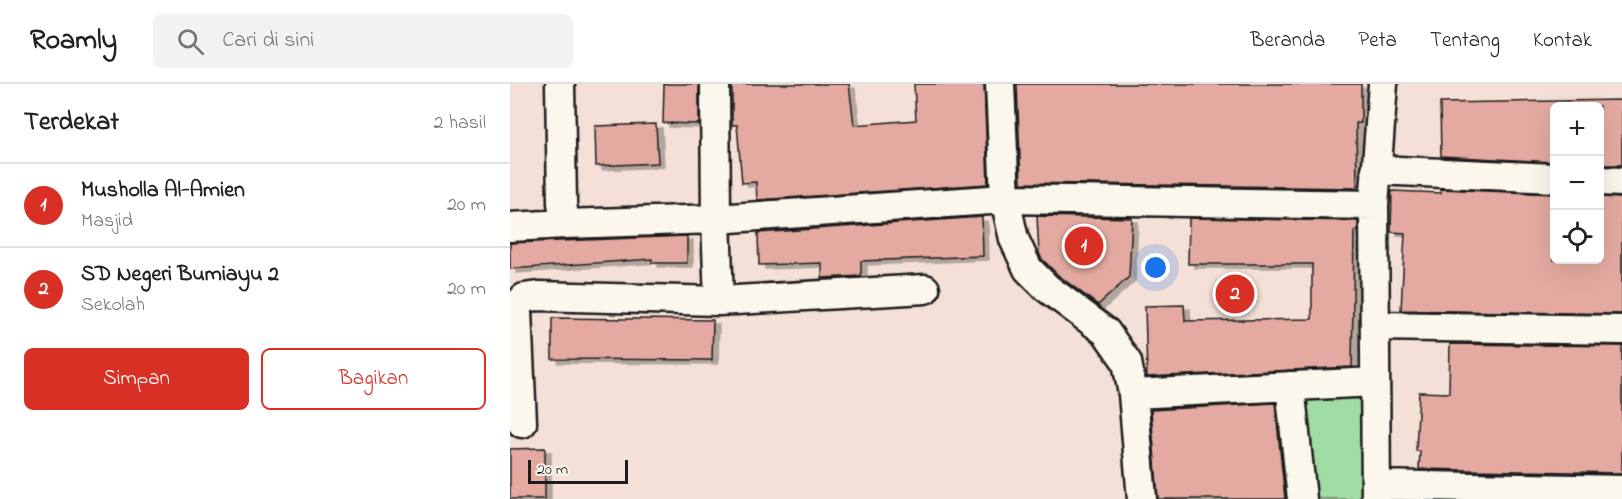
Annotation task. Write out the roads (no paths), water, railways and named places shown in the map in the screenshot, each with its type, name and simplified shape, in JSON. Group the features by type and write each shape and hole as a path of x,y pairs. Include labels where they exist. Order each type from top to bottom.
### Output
{"street":[{"path":"560,84 562,202 565,224"},
{"path":"715,84 719,301"},
{"path":"1000,84 1005,199 1014,239 1028,269 1047,288 1106,332 1127,362 1133,394 1142,499"},
{"path":"1383,84 1374,205 1376,492 1622,490"},
{"path":"1376,170 1550,178"},
{"path":"1604,181 1622,182"},
{"path":"510,227 716,219 1005,199 1374,205"},
{"path":"522,423 517,311 518,304 524,298 538,296 719,301 925,289"},
{"path":"1376,327 1622,330"},
{"path":"1133,394 1375,382"},
{"path":"1290,386 1302,499"}],"place":[{"name":"Musholla Al-Amien","path":"1084,246"},
{"name":"SD Negeri Bumiayu 2","path":"1235,294"}]}
